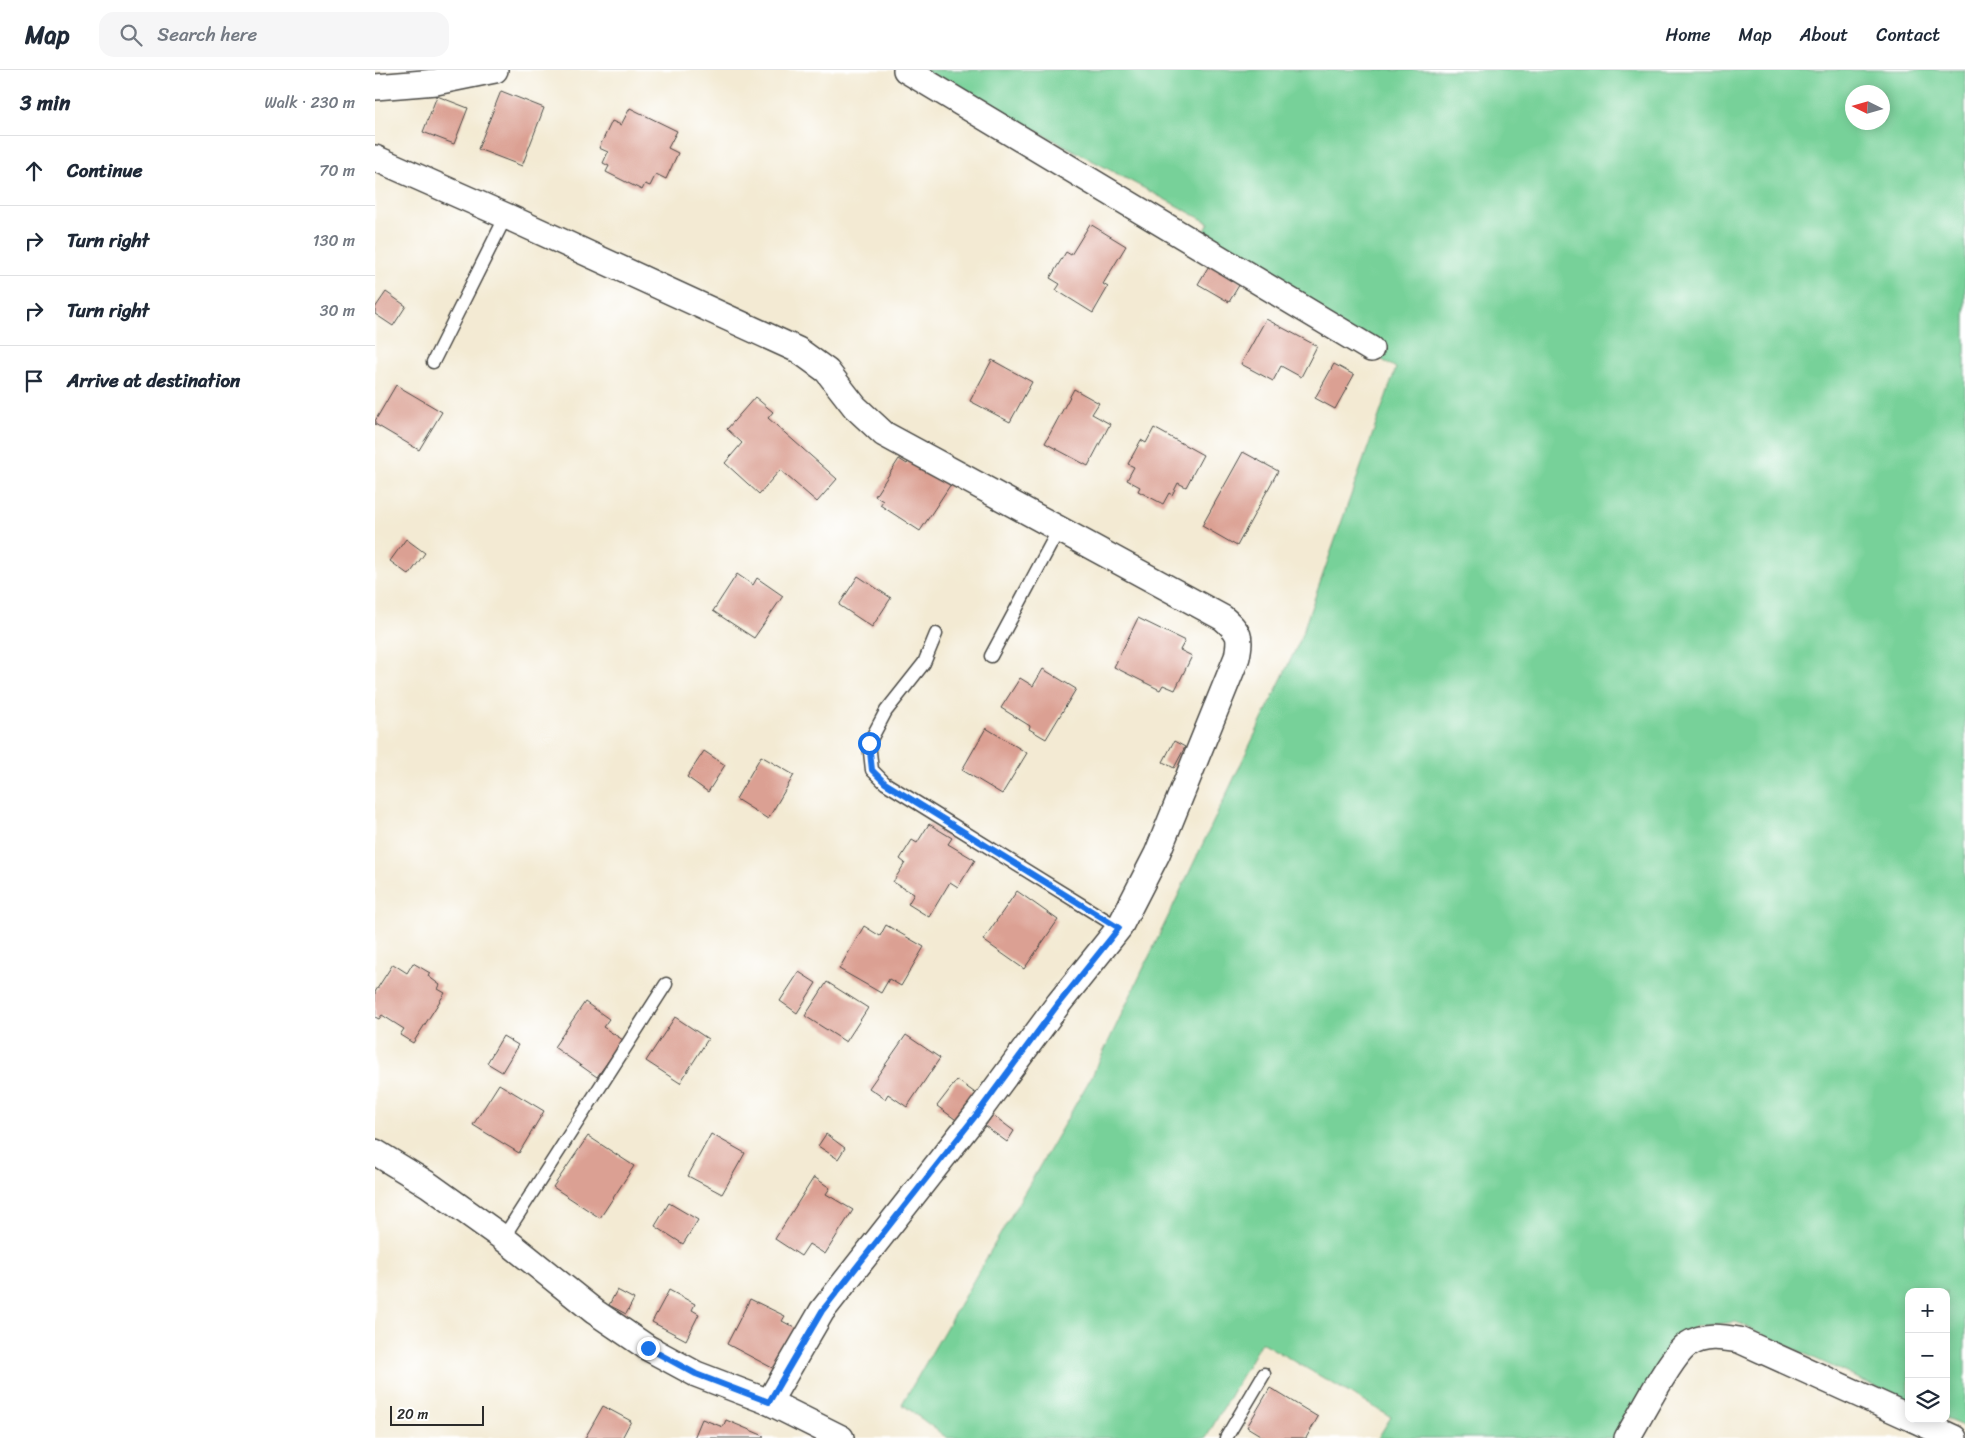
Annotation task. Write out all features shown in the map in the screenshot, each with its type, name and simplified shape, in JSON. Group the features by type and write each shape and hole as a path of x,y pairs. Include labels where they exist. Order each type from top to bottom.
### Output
{"street":[{"path":"375,87 436,82 495,70"},
{"path":"906,70 1371,349"},
{"path":"375,158 507,216 798,350 827,372 855,407 884,434 1223,618 1237,630 1239,642 1237,657 1157,854 1119,928 1059,1003 977,1114 822,1311 769,1402"},
{"path":"375,1152 429,1185 503,1238 595,1312 648,1348 696,1374 769,1402 841,1438"},
{"path":"1627,1438 1674,1359 1687,1345 1706,1337 1721,1336 1739,1340 1905,1415"},
{"path":"1922,1423 1954,1438"}],"lane":[{"path":"433,362 507,216"},
{"path":"991,656 1059,529"},
{"path":"936,634 925,663 886,711 869,743 872,770 885,783 1119,928"},
{"path":"503,1238 665,984"},
{"path":"1226,1438 1265,1374"}],"green space":[{"path":"923,70 1965,70 1965,1427 1950,1421 1950,1288 1905,1288 1905,1400 1736,1322 1694,1327 1664,1363 1617,1438 1378,1438 1391,1417 1261,1342 1206,1438 947,1438 902,1404 1093,1074 1299,642 1396,368 1195,251 1209,223"}],"building":[{"path":"501,91 544,108 522,166 478,149"},
{"path":"437,96 468,108 454,144 423,132"},
{"path":"630,108 677,131 668,148 678,153 666,179 656,174 650,186 645,184 642,190 606,172 609,166 603,163 608,152 599,148 612,121 621,125"},
{"path":"1090,224 1126,246 1103,284 1108,287 1093,313 1056,290 1060,284 1050,278 1066,252 1071,255"},
{"path":"1210,264 1241,282 1229,302 1198,284"},
{"path":"386,292 406,306 393,326 375,314 375,308"},
{"path":"1266,319 1317,346 1301,377 1281,366 1273,381 1241,364"},
{"path":"992,360 1032,382 1010,422 970,401"},
{"path":"1334,364 1354,375 1335,409 1315,398"},
{"path":"396,385 442,412 419,450 375,424"},
{"path":"1074,389 1099,403 1092,414 1110,424 1088,466 1045,443"},
{"path":"755,397 773,412 768,418 837,479 817,502 780,470 759,494 725,463 742,443 727,429"},
{"path":"1154,428 1203,455 1186,487 1178,483 1172,495 1169,493 1163,504 1138,491 1140,487 1127,480 1134,467 1128,464 1141,440 1146,443"},
{"path":"1243,452 1278,471 1237,546 1202,526"},
{"path":"911,458 951,484 920,531 880,505 883,501 875,496 899,459 907,464"},
{"path":"406,539 425,553 409,575 390,561"},
{"path":"737,574 753,585 757,578 783,596 754,638 713,611"},
{"path":"858,576 891,598 872,627 839,605"},
{"path":"1138,618 1185,641 1180,650 1192,656 1175,690 1163,685 1160,690 1114,667"},
{"path":"1043,669 1076,689 1046,739 1029,729 1030,726 1001,708 1020,678 1033,686"},
{"path":"986,728 1027,753 1002,794 962,770"},
{"path":"1174,741 1185,747 1174,768 1163,762"},
{"path":"704,751 725,765 708,792 687,777"},
{"path":"761,756 794,775 768,819 736,799"},
{"path":"929,824 952,838 948,844 975,860 958,887 950,882 929,917 908,904 914,894 893,882 905,863 900,859 912,840 917,843"},
{"path":"1017,891 1058,920 1024,969 983,940"},
{"path":"886,925 924,947 901,986 889,979 881,993 839,969 864,926 880,936"},
{"path":"413,963 430,973 428,976 440,985 438,989 445,993 413,1043 400,1035 404,1029 382,1015 379,1019 375,1017 375,992 393,964 407,973"},
{"path":"799,972 816,983 797,1013 780,1001"},
{"path":"827,982 868,1008 846,1042 805,1016"},
{"path":"585,1002 609,1019 603,1027 623,1040 597,1077 554,1047"},
{"path":"675,1017 708,1039 680,1083 646,1061"},
{"path":"906,1035 940,1058 907,1107 888,1094 885,1099 869,1088"},
{"path":"503,1036 518,1045 502,1072 487,1063"},
{"path":"957,1080 978,1095 959,1122 937,1106"},
{"path":"499,1084 544,1111 519,1153 473,1125"},
{"path":"993,1115 1014,1131 1007,1142 985,1126"},
{"path":"711,1134 745,1153 722,1194 688,1176"},
{"path":"826,1134 845,1148 838,1159 818,1146"},
{"path":"588,1136 634,1166 600,1218 553,1187"},
{"path":"814,1177 830,1188 826,1194 853,1210 825,1254 809,1244 801,1256 775,1239"},
{"path":"669,1203 698,1220 683,1244 655,1226"},
{"path":"617,1290 634,1299 626,1314 609,1305"},
{"path":"669,1290 695,1304 692,1310 699,1314 686,1340 652,1322"},
{"path":"750,1299 785,1316 782,1321 799,1330 778,1371 727,1344"},
{"path":"1270,1388 1318,1417 1306,1438 1265,1438 1247,1427"},
{"path":"603,1406 631,1421 622,1438 585,1438"},
{"path":"702,1419 723,1427 726,1420 764,1436 763,1438 694,1438"}],"route":[{"path":"648,1348 696,1374 769,1402 822,1311 977,1114 1059,1003 1119,928 885,783 872,770 869,743"}]}
